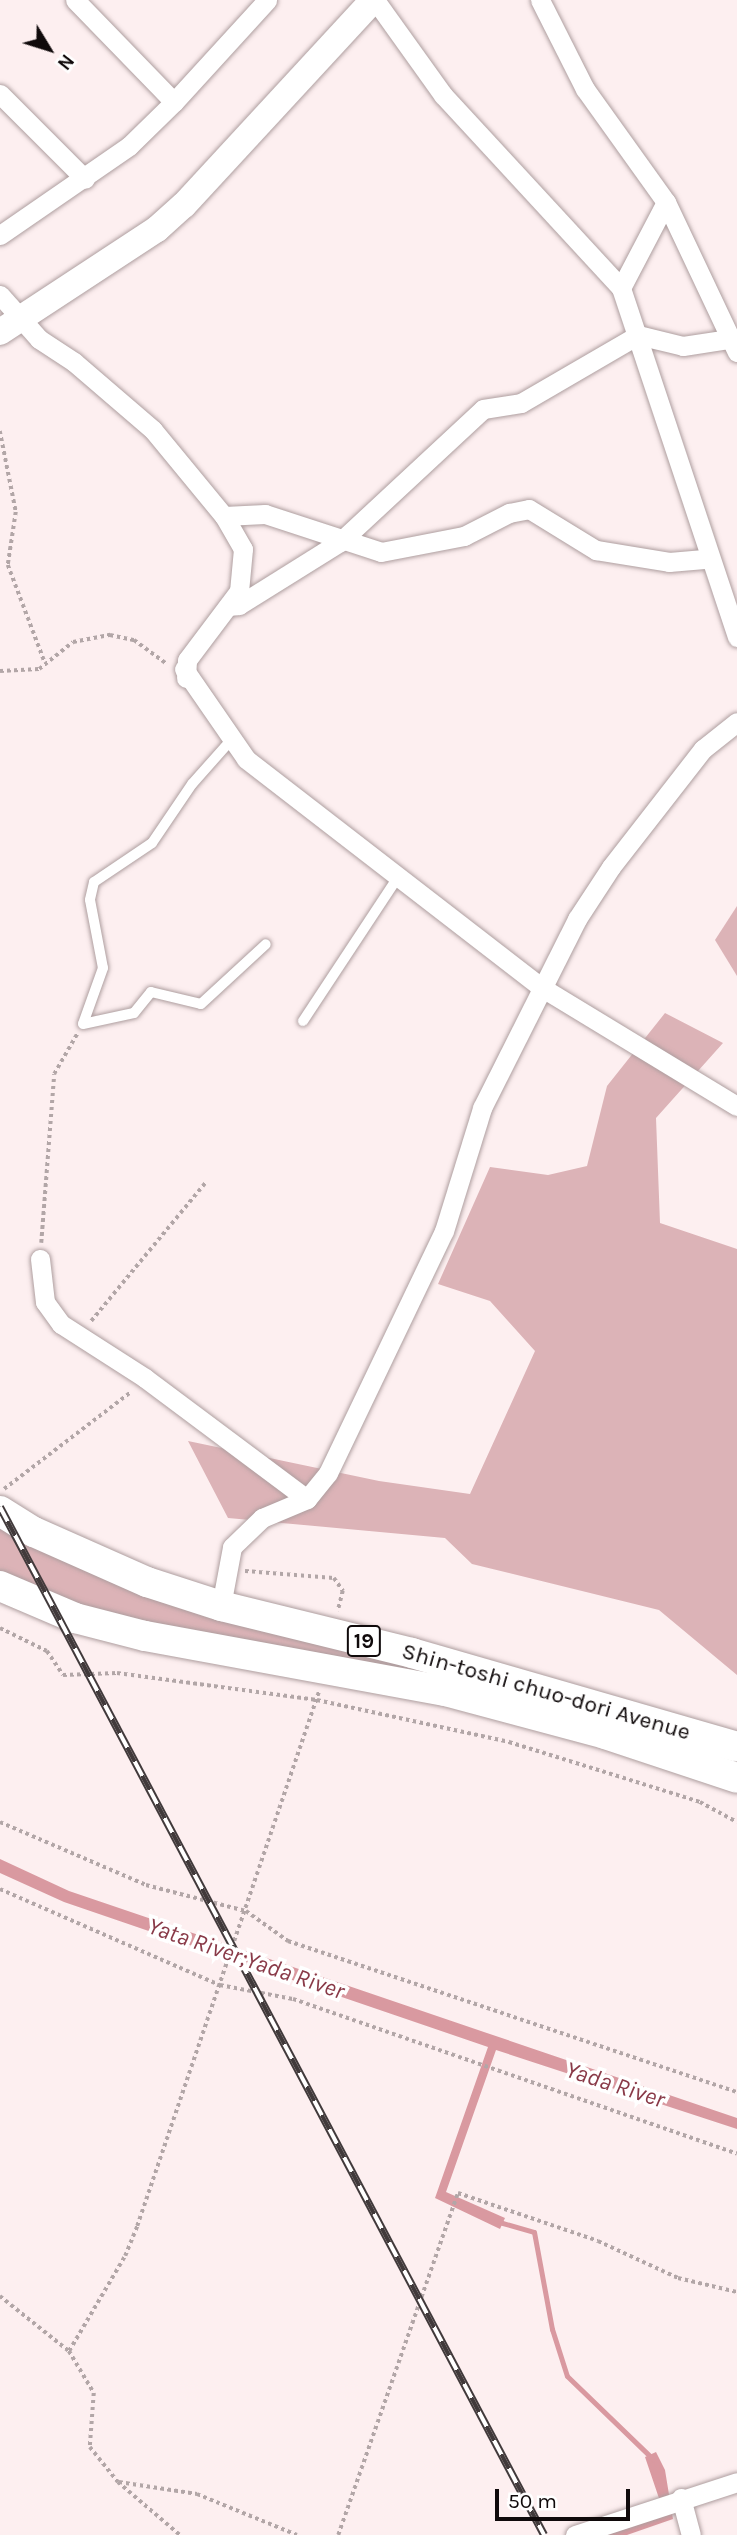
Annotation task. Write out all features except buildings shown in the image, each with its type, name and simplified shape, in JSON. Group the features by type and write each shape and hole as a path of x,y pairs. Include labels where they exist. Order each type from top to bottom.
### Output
{"main road":[{"name":"Shin-toshi chuo-dori Avenue","path":"0,1511 113,1567 221,1606 412,1653 737,1747"},
{"name":"Shin-toshi chuo-dori Avenue","path":"0,1586 75,1618 145,1636 445,1691 605,1734 737,1778"}],"street":[{"path":"75,0 97,8 174,102"},
{"path":"0,235 85,179 129,146 174,102 267,0"},
{"path":"9,325 157,229 184,205 374,0 443,94 621,288 707,559 737,637"},
{"path":"228,606 239,605 340,542 483,409 521,403 638,335 683,346 733,346 667,202 586,89 540,0"},
{"path":"0,94 85,179"},
{"path":"621,288 667,202"},
{"path":"0,295 9,325 153,430 225,516 243,549 239,592 185,673 246,759 541,987 737,1106"},
{"path":"225,516 265,514 340,542 381,552 464,536 509,513 529,509 596,550 669,562 707,559"},
{"path":"221,1606 232,1547 262,1518 307,1499 328,1473 444,1231 482,1108 525,1028 541,987 611,867 703,749 737,722"},
{"path":"40,1259 45,1302 61,1324 145,1378 307,1499"},
{"path":"575,2535 681,2498 737,2482"},
{"path":"681,2498 691,2535"}],"lane":[{"path":"83,1024 103,968 90,900 94,882 152,843 192,784 232,739"},
{"path":"303,1021 398,877"},
{"path":"83,1024 134,1013 151,992 201,1004 266,944"}],"path":[{"path":"0,431 16,512 8,565 45,663"},
{"path":"0,671 38,669 73,642 110,635 134,640 185,673"},
{"path":"40,1259 54,1073 83,1024"},
{"path":"79,1336 206,1182"},
{"path":"0,1493 145,1378"},
{"path":"226,1569 334,1578 343,1591 336,1619"},
{"path":"0,1628 47,1651 64,1675 117,1673 317,1700 509,1742 700,1802 737,1822"},
{"path":"69,2351 125,2256 317,1700"},
{"path":"0,1822 145,1885 246,1911 288,1941 737,2092"},
{"path":"0,1889 220,1983 293,1999 737,2154"},
{"path":"338,2535 458,2193 598,2241 678,2278 737,2292"},
{"path":"0,2296 69,2351 94,2393 90,2447 118,2482 180,2535"},
{"path":"118,2482 197,2494 297,2535"}],"shaded area":[{"path":"737,906 737,976 715,940"},
{"path":"665,1013 723,1043 656,1118 660,1223 737,1249 737,1675 659,1610 472,1564 445,1538 228,1518 188,1441 379,1481 470,1494 535,1351 490,1301 438,1284 490,1167 548,1175 587,1166 607,1086"},
{"path":"0,1524 737,1758 737,1765 88,1611 0,1574"}],"water":[{"path":"0,1859 69,1891 737,2118 737,2129 496,2050 446,2192 505,2218 500,2229 435,2198 488,2047 64,1902 0,1873"},
{"path":"656,2452 665,2470 673,2519 627,2535 597,2535 664,2513 645,2457"}],"waterway":[{"path":"499,2222 534,2232 552,2329 567,2376 653,2459"}],"railway":[{"path":"0,1507 544,2535"}],"water label":[{"name":"Yata River;Yada River","path":"246,1959"},
{"name":"Yada River","path":"615,2085"}]}
